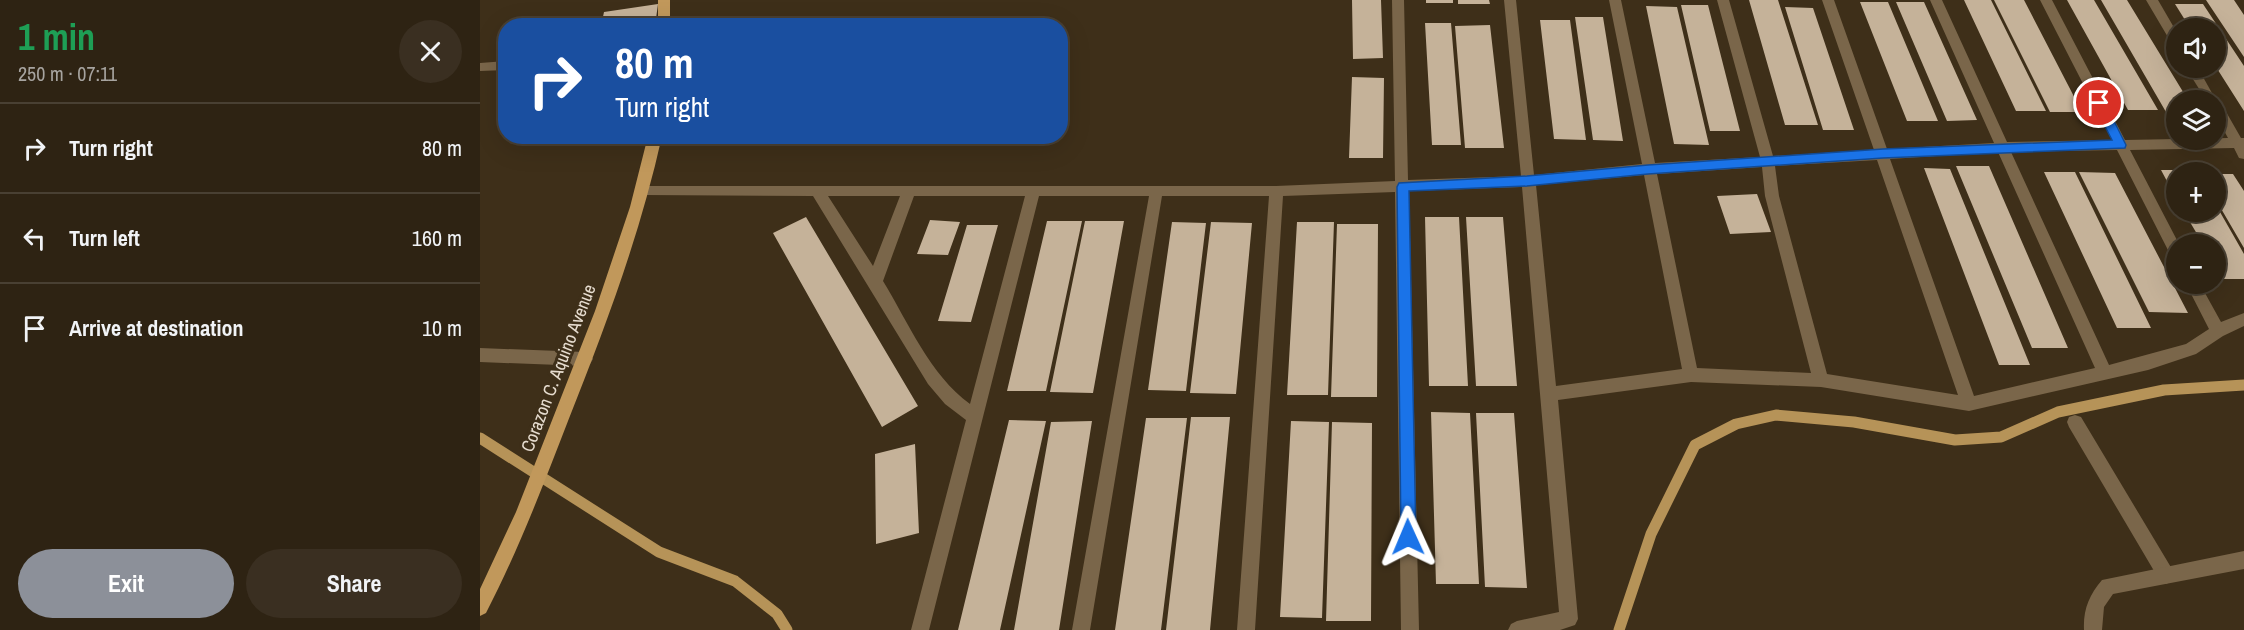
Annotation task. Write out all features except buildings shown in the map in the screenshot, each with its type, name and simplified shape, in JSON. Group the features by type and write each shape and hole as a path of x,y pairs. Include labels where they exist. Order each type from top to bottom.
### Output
{"main road":[{"path":"664,0 664,18"},
{"name":"Corazon C. Aquino Avenue","path":"480,607 515,538 600,321 644,190 653,144"}],"street":[{"path":"1398,0 1410,630"},
{"path":"1510,0 1550,394 1569,619 1517,630"},
{"path":"1615,0 1691,375"},
{"path":"1723,0 1768,162 1772,196 1821,380"},
{"path":"1828,0 1970,404"},
{"path":"1936,0 2106,374"},
{"path":"2046,0 2167,234"},
{"path":"2152,0 2166,24"},
{"path":"480,67 498,66"},
{"path":"2226,121 2242,146"},
{"path":"644,190 1276,192 1527,181 1648,169 2003,147 2242,146"},
{"path":"817,190 934,379 951,399 974,416"},
{"path":"875,281 909,191"},
{"path":"920,630 1033,192"},
{"path":"1246,630 1276,192"},
{"path":"1081,630 1155,193"},
{"path":"2198,294 2218,331"},
{"path":"1550,394 1691,375 1821,380 1970,404 2106,374 2191,349 2218,331 2244,319"},
{"path":"480,355 585,359"},
{"path":"2075,422 2166,575"},
{"path":"2093,630 2091,612 2108,586 2244,560"}],"waterway":[{"path":"1619,630 1651,534 1695,445 1736,424 1776,415 1854,422 1955,440 2001,437 2058,412 2164,390 2244,385"},
{"path":"480,438 659,552 735,581 777,614 787,630"}],"route":[{"path":"1408,537 1403,187 1527,181 1648,169 1883,154 2003,147 2120,145 2099,103"}]}
